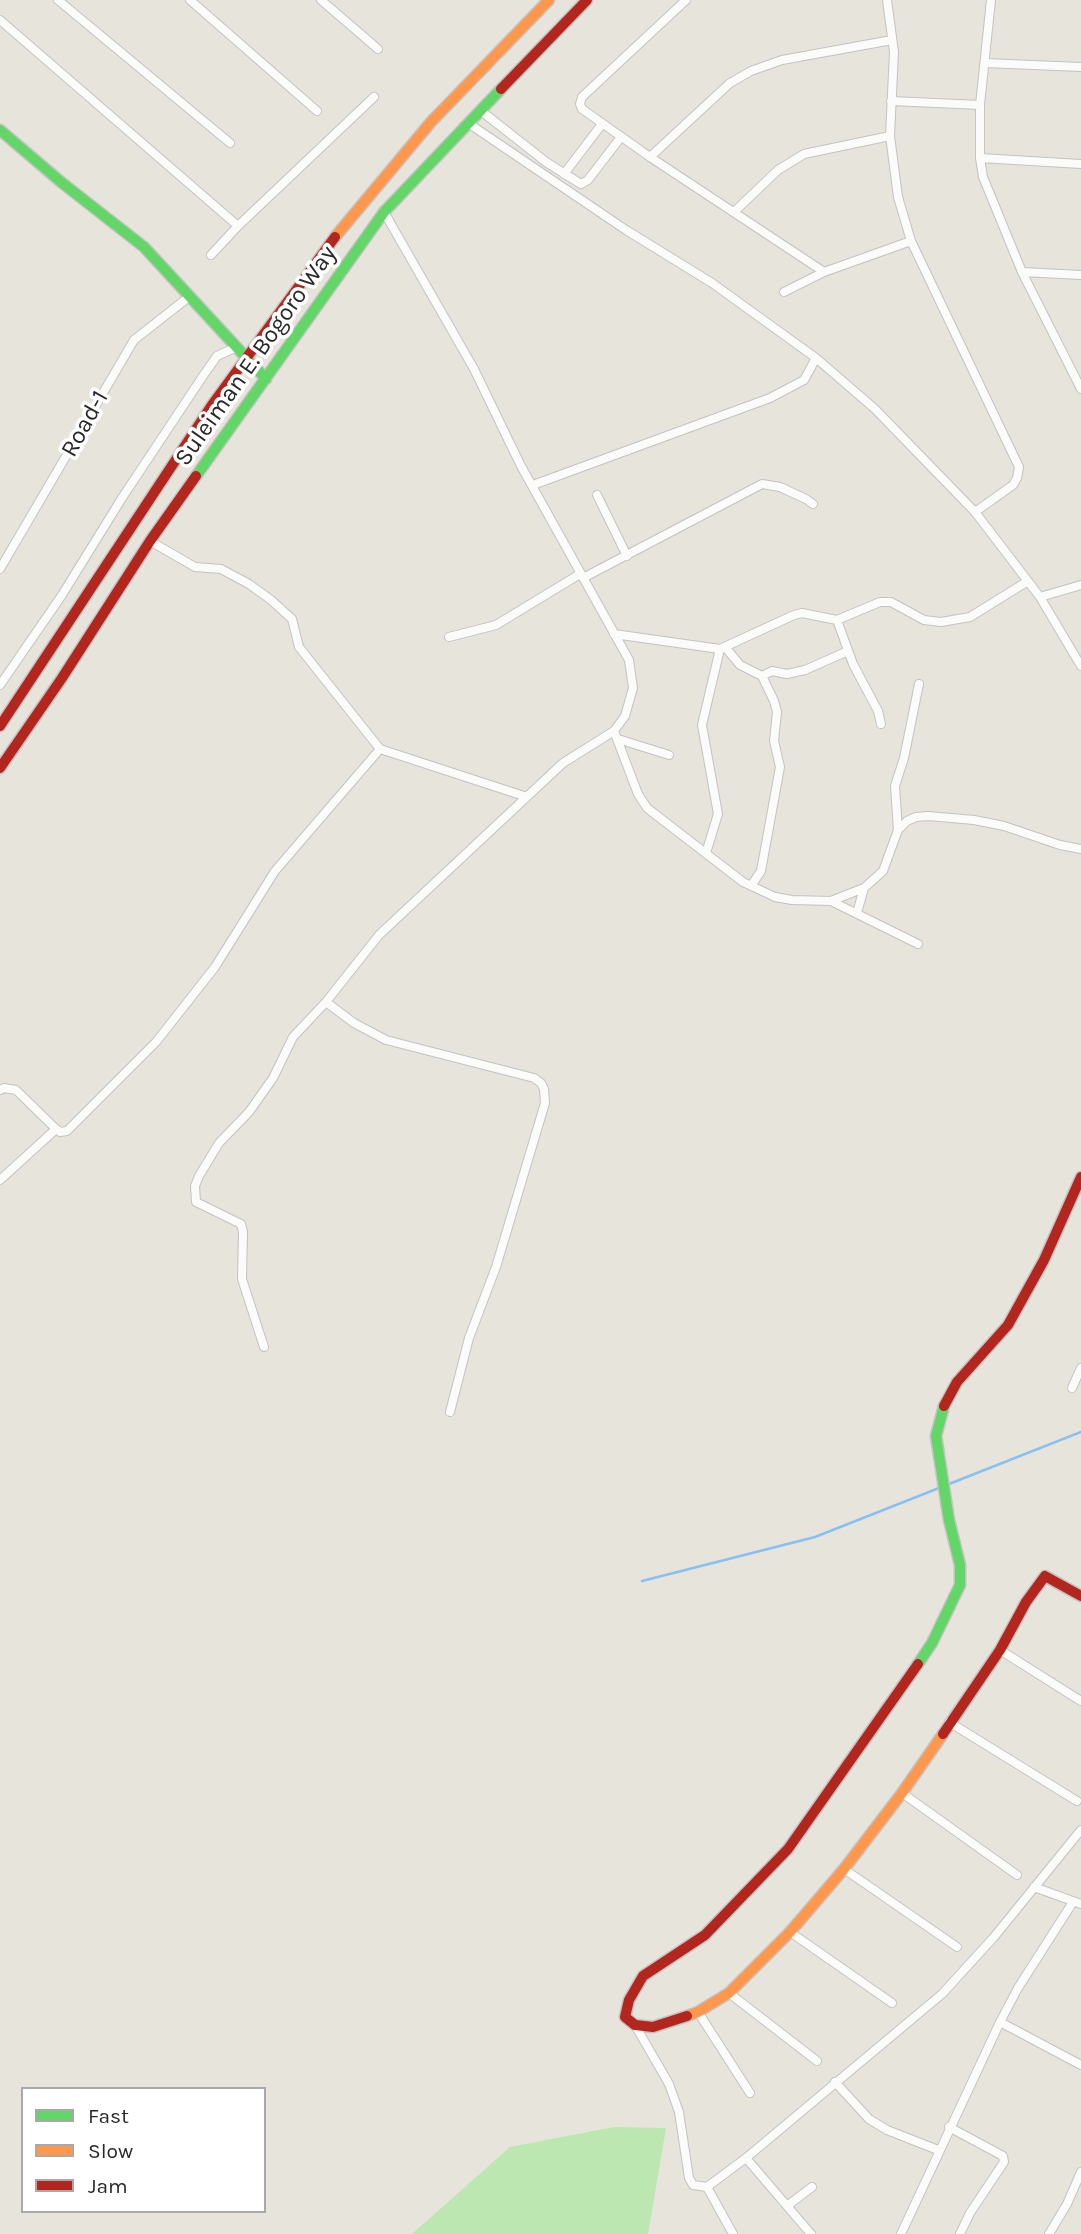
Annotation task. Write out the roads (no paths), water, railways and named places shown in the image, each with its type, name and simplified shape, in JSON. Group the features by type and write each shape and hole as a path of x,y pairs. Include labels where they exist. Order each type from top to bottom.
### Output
{"street":[{"path":"58,0 230,143"},
{"path":"190,0 317,111"},
{"path":"321,0 377,49"},
{"name":"Suleiman E. Bogoro Way","path":"0,726 246,356 318,257 431,122 549,0"},
{"name":"Suleiman E. Bogoro Way","path":"0,768 150,541 384,212 587,0"},
{"path":"687,0 582,97 582,109 824,272"},
{"path":"887,0 892,40 890,136 894,180 911,242 1019,467 1013,485 975,512"},
{"path":"991,0 980,106 980,158 988,191 1022,272 1081,389"},
{"path":"0,20 237,226"},
{"path":"650,157 730,83 751,71 782,60 892,40"},
{"path":"985,63 1081,67"},
{"path":"211,255 237,226 374,97"},
{"path":"891,101 980,106"},
{"path":"480,110 581,184 588,180 621,136"},
{"path":"468,123 626,230 712,284 816,358 875,409 975,512 1040,597 1081,666"},
{"path":"564,174 602,124"},
{"path":"0,130 61,182 130,234 266,379"},
{"path":"734,212 779,170 804,155 890,136"},
{"path":"980,158 1081,164"},
{"path":"264,1347 242,1279 241,1224 196,1202 195,1185 219,1143 249,1112 272,1078 293,1037 326,1002 379,935 569,758 616,735 633,688 629,660 581,576 474,369 384,212"},
{"path":"784,292 824,272 911,242"},
{"path":"1022,272 1081,275"},
{"name":"Road-1","path":"0,569 134,340 190,296"},
{"path":"0,685 62,595 122,498 217,356 237,347"},
{"path":"533,485 770,398 804,380 816,358"},
{"path":"449,637 496,625 581,576 627,556 762,484 780,487 813,504"},
{"path":"597,495 627,556"},
{"path":"150,541 195,567 221,569 271,600 292,620 299,647 380,749 527,797"},
{"path":"614,634 722,648 794,615 802,613 838,620 880,602 891,602 924,620 941,622 970,617 1028,581"},
{"path":"1040,597 1081,585"},
{"path":"838,620 848,651 878,711 881,724"},
{"path":"722,648 740,665 762,676 776,707 774,741 780,767 761,871 751,886"},
{"path":"706,853 718,814 702,725 722,648"},
{"path":"762,676 772,671 788,674 805,670 848,651"},
{"path":"898,830 895,786 904,758 919,684"},
{"path":"616,735 668,755"},
{"path":"616,735 642,801 648,808 751,886 767,894 792,900 831,901 864,888 883,871 898,830 906,821 928,816 1004,826 1060,845 1081,849"},
{"path":"0,1090 16,1090 56,1129 60,1132 68,1131 156,1042 215,967 288,854 380,749"},
{"path":"857,913 864,888"},
{"path":"831,901 918,944"},
{"path":"326,1002 354,1023 386,1040 534,1079 541,1083 544,1089 545,1103 496,1267 469,1338 450,1412"},
{"path":"0,1180 56,1129"},
{"path":"1081,1177 1044,1260 1008,1325 957,1382 943,1408 936,1436 949,1520 960,1565 960,1585 932,1643 788,1849 705,1935 643,1976 629,2000 625,2017 635,2025 669,2084 679,2112 689,2178 693,2185 707,2187 746,2158 942,1994 994,1937 1081,1830"},
{"path":"1072,1388 1081,1368"},
{"path":"635,2025 653,2027 698,2012 729,1993 790,1932 844,1870 902,1793 1000,1650 1026,1602 1045,1576 1081,1596"},
{"path":"1000,1650 1081,1701"},
{"path":"950,1722 1077,1801"},
{"path":"902,1793 1017,1875"},
{"path":"844,1870 957,1947"},
{"path":"901,2234 938,2150 1018,1988 1077,1903 1034,1887"},
{"path":"790,1932 892,2003"},
{"path":"729,1993 817,2061"},
{"path":"698,2012 750,2093"},
{"path":"1000,2022 1081,2065"},
{"path":"835,2082 870,2119 887,2130 938,2150"},
{"path":"949,2127 1003,2156 1004,2162 970,2213 960,2234"},
{"path":"746,2158 811,2234"},
{"path":"1049,2234 1067,2204 1081,2172"},
{"path":"707,2187 733,2234"},
{"path":"787,2206 812,2187"}],"waterway":[{"path":"949,1484 1081,1432"},
{"path":"642,1581 815,1537 939,1488"}]}
